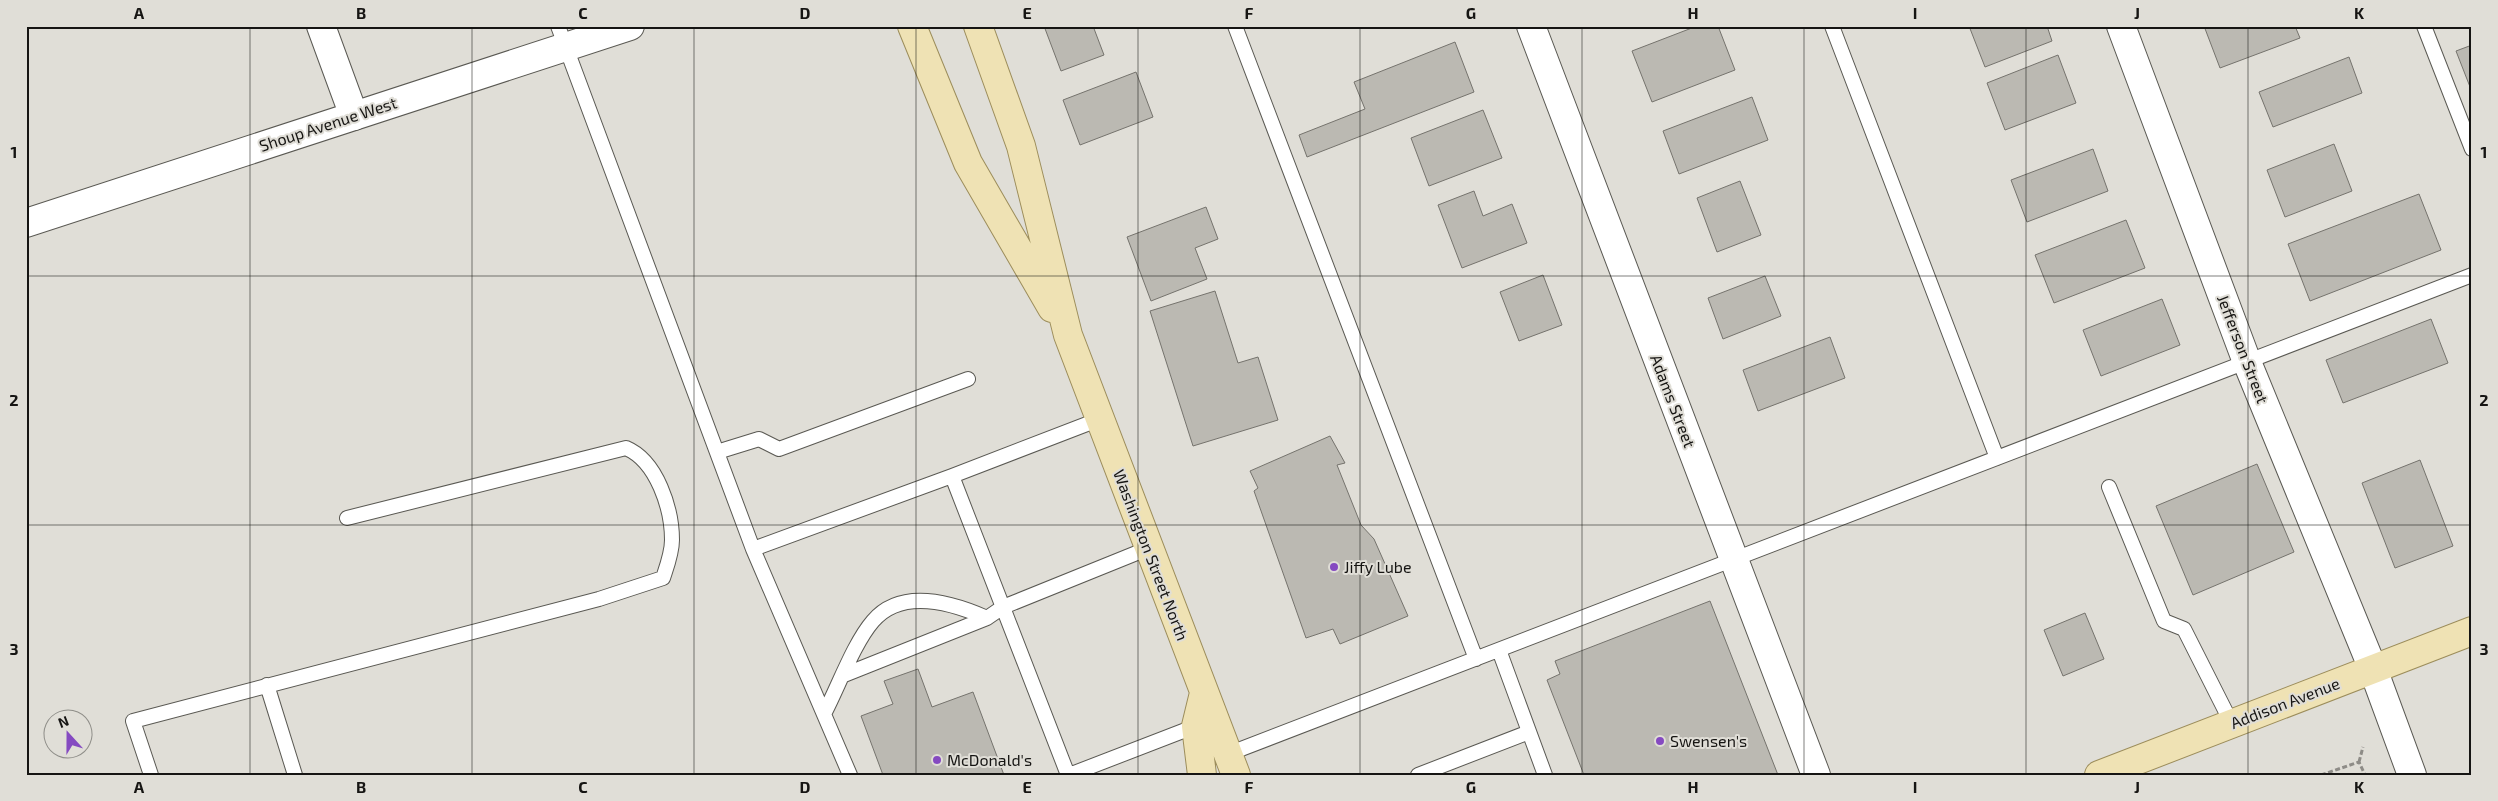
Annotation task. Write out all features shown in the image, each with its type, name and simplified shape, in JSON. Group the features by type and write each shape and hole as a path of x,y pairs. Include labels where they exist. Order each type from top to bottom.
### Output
{"main road":[{"name":"Washington Street North","path":"912,26 968,163 1068,335"},
{"name":"Washington Street North","path":"978,26 1021,146 1068,335 1232,764"},
{"name":"Addison Avenue","path":"2099,775 2472,631"},
{"path":"1202,775 1196,726 1204,693"},
{"path":"2131,763 2157,775"}],"street":[{"path":"321,26 354,116"},
{"name":"Shoup Avenue West","path":"26,223 354,116 562,36 630,26"},
{"name":"Adams Street","path":"1531,26 1816,775"},
{"name":"Jefferson Street","path":"2121,26 2247,362 2373,669 2412,775"}],"lane":[{"path":"1235,26 1476,659"},
{"path":"1832,26 1997,458"},
{"path":"2424,26 2472,149"},
{"path":"562,36 753,548 825,712 850,775"},
{"path":"1232,764 1476,659 2472,275"},
{"path":"717,452 759,439 779,449 968,379"},
{"path":"753,548 952,476 1100,419"},
{"path":"150,775 133,721 598,599 663,578 672,542 669,512 652,471 635,452 626,448 346,518"},
{"path":"952,476 1068,775 1196,726"},
{"path":"2109,486 2164,621 2184,628 2232,724"},
{"path":"844,675 988,618 1003,607 1149,548"},
{"path":"825,712 858,645 874,620 900,602 928,601 959,606 988,618"},
{"path":"1499,650 1545,775"},
{"path":"267,685 294,775"},
{"path":"1418,775 1529,732"}],"path":[{"path":"2363,747 2360,762 2365,775"},
{"path":"2321,775 2360,762"},
{"path":"2280,775 2287,775"}],"building":[{"path":"1044,26 1093,26 1104,55 1061,71"},
{"path":"1697,26 1718,26 1735,70 1652,102 1632,51"},
{"path":"1969,26 2047,26 2052,41 1985,67"},
{"path":"2204,26 2295,26 2300,38 2220,68"},
{"path":"1455,42 1474,92 1307,157 1299,135 1365,109 1354,82"},
{"path":"2472,45 2472,92 2456,51"},
{"path":"2058,55 2076,103 2005,130 1987,83"},
{"path":"2349,57 2362,93 2273,127 2259,92"},
{"path":"1136,72 1153,117 1080,145 1063,100"},
{"path":"1752,97 1768,140 1679,174 1663,131"},
{"path":"1483,110 1502,158 1429,186 1411,138"},
{"path":"2334,144 2352,191 2285,217 2267,170"},
{"path":"2093,149 2108,191 2027,222 2011,180"},
{"path":"1740,181 1761,235 1717,252 1697,198"},
{"path":"1474,191 1483,216 1512,204 1527,243 1462,268 1438,205"},
{"path":"2419,194 2441,250 2310,301 2288,244"},
{"path":"1206,207 1218,239 1195,248 1207,279 1151,301 1127,237"},
{"path":"2126,220 2145,268 2054,303 2035,255"},
{"path":"1543,275 1562,325 1519,341 1500,292"},
{"path":"1765,276 1781,316 1723,339 1708,298"},
{"path":"1215,291 1238,363 1258,357 1278,420 1193,446 1150,311"},
{"path":"2162,299 2180,345 2101,376 2083,330"},
{"path":"2431,319 2448,363 2343,403 2326,360"},
{"path":"1830,337 1845,378 1758,411 1743,370"},
{"name":"Jiffy Lube","path":"1330,436 1345,463 1337,465 1361,525 1374,539 1408,616 1340,644 1333,629 1306,638 1254,491 1258,488 1250,471"},
{"path":"2420,460 2453,546 2395,568 2362,483"},
{"path":"2257,464 2294,552 2193,595 2156,506"},
{"path":"1710,601 1778,775 1584,775 1547,680 1560,674 1555,661"},
{"path":"2085,613 2104,659 2063,676 2044,630"},
{"path":"918,669 932,707 973,692 1004,775 883,775 861,716 893,704 884,681"}],"place":[{"name":"Jiffy Lube","path":"1334,567"},
{"name":"Swensen's","path":"1660,741"},
{"name":"McDonald's","path":"937,760"}]}
